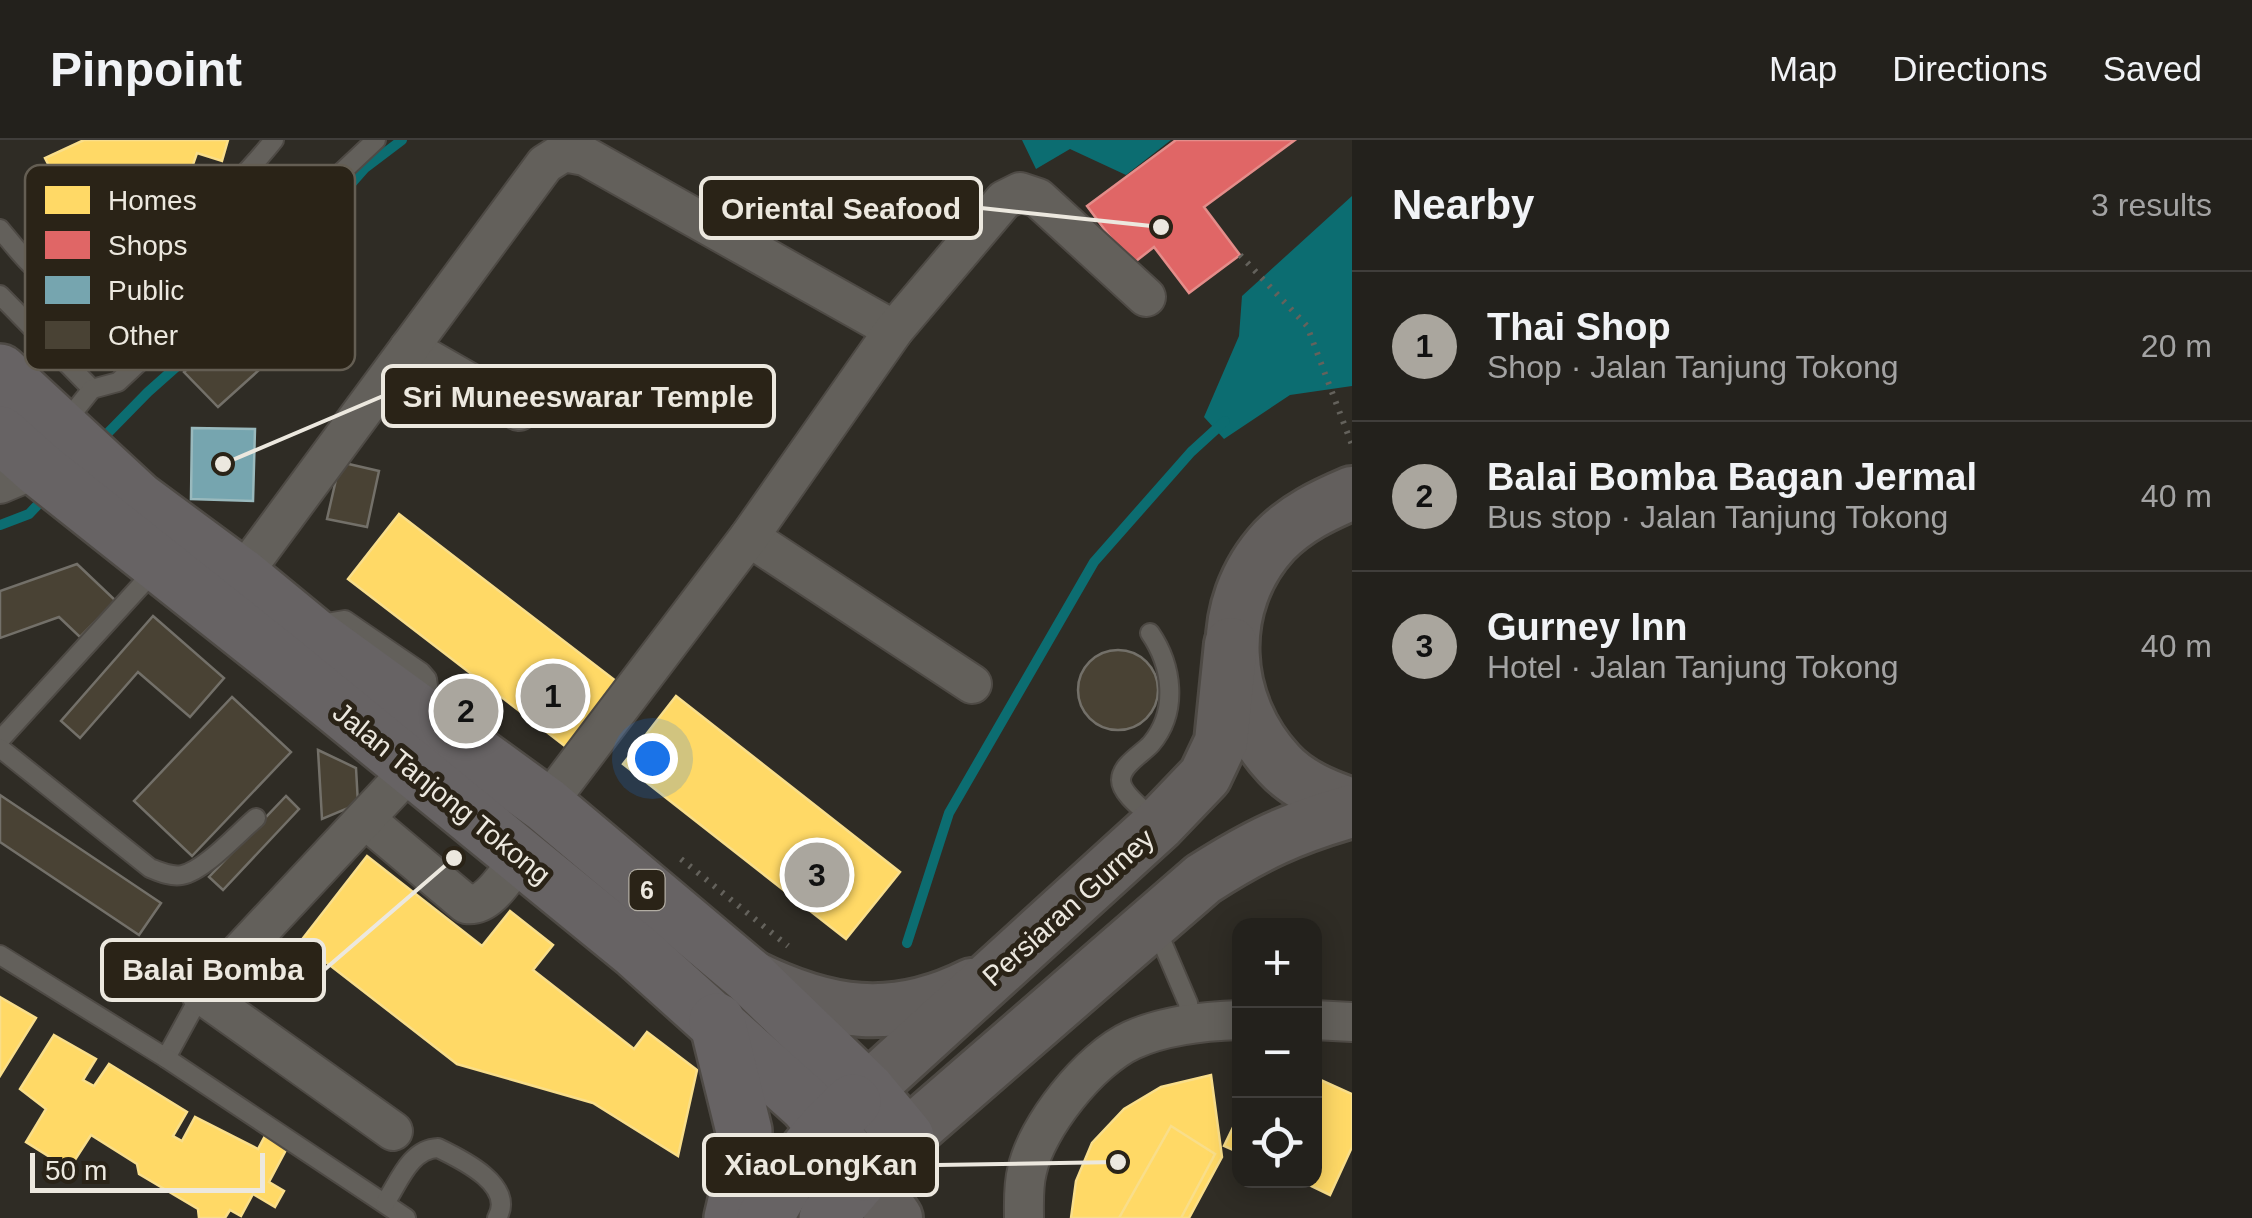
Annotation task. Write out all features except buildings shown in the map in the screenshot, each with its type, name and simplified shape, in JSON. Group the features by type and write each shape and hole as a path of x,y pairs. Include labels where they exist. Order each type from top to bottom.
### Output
{"main road":[{"name":"Jalan Tanjong Tokong","path":"0,372 44,441 122,512 160,565 636,951 717,1022 847,1108 906,1137"},
{"path":"1352,493 1303,516 1274,541 1252,571 1237,607 1231,644 1235,690 1252,732 1281,767 1318,794 1352,808"},
{"name":"Jalan Tanjong Tokong","path":"122,512 240,576 315,637 546,805"},
{"name":"Persiaran Gurney","path":"847,1108 1159,824 1206,776 1221,742 1231,644"},
{"name":"6","path":"546,805 749,976"},
{"path":"826,1218 865,1174 906,1137 1203,879 1252,847 1352,808"},
{"path":"749,976 795,998 846,1010 898,1009 948,997 995,974"},
{"name":"Jalan Tanjong Tokong","path":"749,976 847,1108 865,1174"},
{"path":"717,1022 744,1131 743,1171 732,1218"},
{"path":"765,1218 794,1165 847,1108"},
{"path":"865,1174 896,1218"}],"street":[{"path":"240,576 544,164 564,152 585,156 894,330"},
{"path":"546,805 749,537 894,330 1004,200 1020,192 1038,198 1146,297"},
{"path":"410,348 520,411"},
{"path":"749,537 972,684"},
{"path":"393,1131 201,994 412,768"},
{"path":"365,818 466,904 475,906 483,902 520,858"},
{"path":"1024,1218 1026,1172 1039,1134 1092,1070 1130,1040 1190,1023 1232,1020"},
{"path":"1322,1020 1352,1022"}],"lane":[{"path":"254,165 274,140"},
{"path":"349,165 376,140"},
{"path":"0,229 25,258"},
{"path":"0,295 44,441 131,370"},
{"path":"0,740 160,565"},
{"path":"1150,633 1167,666 1171,685 1167,709 1154,741 1124,770 1121,781 1124,792 1159,824"},
{"path":"0,748 150,868 164,874 181,875 196,870 256,818"},
{"path":"1154,923 1188,1003 1190,1023"},
{"path":"0,954 166,1058 406,1218"},
{"path":"166,1058 201,994"},
{"path":"385,1204 413,1158 438,1148 494,1184 504,1205 498,1218"}],"path":[{"path":"1240,255 1307,326 1352,446"}],"water":[{"path":"1022,140 1171,140 1126,175 1070,149 1036,169"},
{"path":"1352,196 1352,386 1290,395 1224,439 1204,417 1239,336 1242,296"}],"waterway":[{"path":"355,179 402,140"},
{"path":"99,442 173,370"},
{"path":"907,943 949,813 1094,562 1191,452 1225,421"},
{"path":"0,525 29,514 48,494"}],"place":[{"name":"Oriental Seafood","path":"1161,227"},
{"name":"Sri Muneeswarar Temple","path":"223,464"},
{"name":"Thai Shop","path":"553,696"},
{"name":"Balai Bomba Bagan Jermal","path":"466,711"},
{"name":"Balai Bomba","path":"454,858"},
{"name":"Gurney Inn","path":"817,875"},
{"name":"XiaoLongKan","path":"1118,1162"}]}
